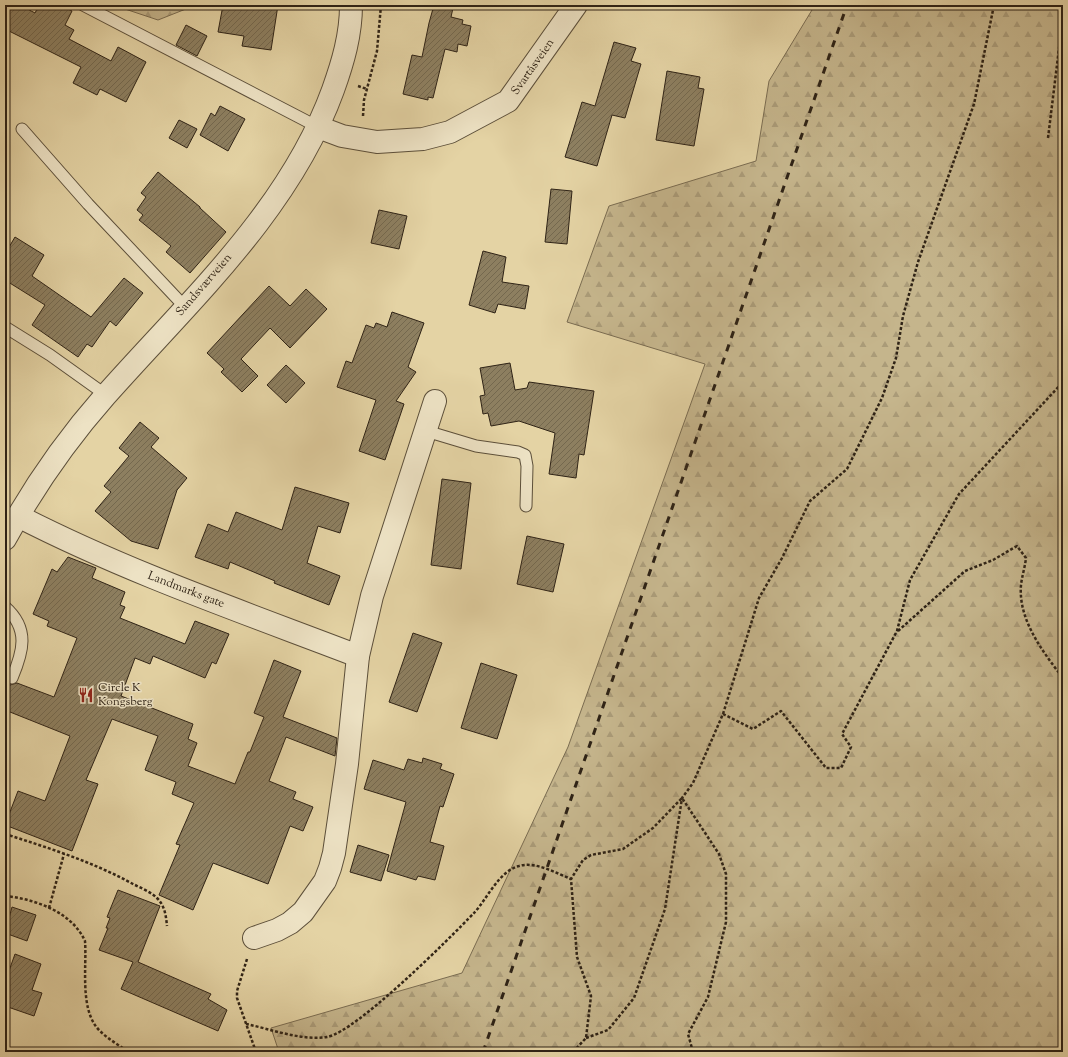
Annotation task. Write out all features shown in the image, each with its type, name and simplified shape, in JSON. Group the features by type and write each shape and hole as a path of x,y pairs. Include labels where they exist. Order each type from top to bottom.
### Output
{"street":[{"name":"Sandsværveien","path":"5,539 57,456 106,395 185,307 265,214 293,173 318,127 343,61 350,29 351,5"},
{"name":"Svartåsveien","path":"318,127 342,136 377,142 423,139 450,132 508,101 576,5"},
{"path":"254,938 267,935 277,930 290,923 303,912 318,893 330,868 334,853 347,764 358,656 372,596 435,401"},
{"name":"Landmarks gate","path":"18,516 76,546 358,656"}],"lane":[{"path":"83,5 318,127"},
{"path":"22,129 88,204 185,307"},
{"path":"5,328 50,354 106,395"},
{"path":"426,431 476,446 518,452 525,456 527,466 526,506"},
{"path":"5,607 14,617 21,629 23,644 20,659 12,678"}],"path":[{"path":"363,124 364,100 377,51 381,5"},
{"path":"586,1038 591,996 577,957 571,878 583,860 591,855 623,849 653,828 682,798 693,783 723,714 759,598 782,558 810,501 847,469 882,398 896,358 903,316 918,262 974,104 994,5"},
{"path":"1048,138 1063,16"},
{"path":"723,714 753,729 781,711 826,768 841,768 851,748 842,734 869,687 897,631 910,580 960,494 1063,382"},
{"path":"897,631 965,571 993,560 1017,546 1026,558 1021,586 1025,620 1050,662 1063,678"},
{"path":"573,1052 586,1038 608,1030 634,998 665,909 682,798"},
{"path":"682,798 719,854 726,874 726,922 708,997 688,1034 693,1052"},
{"path":"5,834 64,854 114,874 157,898 162,905 167,926"},
{"path":"49,908 64,854"},
{"path":"246,1024 311,1038 327,1037 337,1033 359,1020 409,976 474,912 502,877 511,869 525,864 571,878"},
{"path":"5,896 20,897 49,908 67,919 81,933 85,942 87,1002 92,1018 99,1031 128,1052"},
{"path":"254,938 237,991 237,998 256,1052"}],"green space":[{"path":"113,5 196,5 158,20"},
{"path":"815,5 1063,5 1063,1052 279,1052 271,1028 462,973 568,747 705,364 567,322 609,206 756,161 769,81"}],"building":[{"path":"5,5 20,5 35,13 39,5 60,5 72,11 65,25 74,30 69,39 111,61 118,47 146,62 126,102 100,89 97,95 73,83 81,67 5,29"},
{"path":"223,5 278,5 271,50 242,46 244,36 218,32"},
{"path":"434,5 453,8 451,17 463,20 462,24 471,26 467,46 458,44 457,52 445,49 433,98 428,97 428,100 403,94 412,55 422,57"},
{"path":"186,25 207,36 197,56 176,45"},
{"path":"614,42 636,48 631,61 641,64 625,118 612,115 597,166 565,157 582,102 595,106"},
{"path":"667,71 700,77 698,88 704,89 694,146 656,140"},
{"path":"220,106 245,119 228,151 200,135 211,113 215,116"},
{"path":"179,120 197,129 187,148 169,138"},
{"path":"158,172 200,207 226,232 190,273 166,252 171,246 139,220 143,215 137,210 146,197 141,193"},
{"path":"551,189 572,191 567,244 545,242"},
{"path":"379,210 407,216 399,249 371,243"},
{"path":"15,237 44,255 32,276 91,317 124,278 143,293 116,326 110,321 92,347 87,344 78,357 32,325 45,305 5,280 5,254"},
{"path":"483,251 506,257 502,282 529,286 525,309 498,304 495,313 469,305"},
{"path":"269,286 290,306 306,289 327,309 290,348 270,328 241,359 258,376 242,392 221,372 224,369 207,353"},
{"path":"392,312 424,323 408,367 416,372 396,401 404,404 385,460 359,451 376,400 337,387 346,361 352,363 366,325 374,328 376,323 387,327"},
{"path":"510,363 515,390 527,388 529,382 594,391 584,455 579,454 576,478 549,474 555,433 519,421 491,426 488,413 483,414 480,396 485,395 480,368"},
{"path":"286,365 305,383 286,403 267,385"},
{"path":"140,422 159,438 151,447 187,478 177,490 158,549 131,541 95,511 111,492 104,486 129,456 119,448"},
{"path":"442,479 471,483 461,569 431,565"},
{"path":"295,487 349,503 340,533 318,526 307,563 340,576 329,605 274,583 275,581 230,562 228,569 195,557 208,524 228,532 236,512 282,530"},
{"path":"527,536 564,544 553,592 517,584"},
{"path":"68,557 96,568 92,578 125,592 120,605 125,607 120,618 185,644 195,621 229,634 216,664 212,662 205,678 153,656 150,664 135,658 121,696 193,724 188,739 197,743 188,766 235,784 264,717 254,713 274,660 301,671 283,717 337,738 335,756 286,737 269,781 296,792 293,799 313,807 303,831 290,826 268,884 213,863 193,910 159,895 180,845 176,844 194,803 172,794 176,782 145,770 158,736 112,719 86,780 98,784 72,851 5,825 18,791 45,801 70,736 5,710 5,678 10,685 17,683 54,697 77,638 47,626 49,621 33,614 52,569 57,572"},
{"path":"413,633 442,643 417,712 389,702"},
{"path":"481,663 517,675 497,739 461,728"},
{"path":"423,758 442,764 440,769 454,774 443,807 440,806 430,842 444,846 435,880 418,876 416,880 387,871 406,802 364,789 373,760 404,770 408,759 422,763"},
{"path":"358,845 389,855 381,881 350,872"},
{"path":"118,890 160,906 138,962 211,994 208,999 227,1010 218,1031 121,989 133,962 99,950 108,928 106,928 110,918 107,917"},
{"path":"12,907 36,915 27,941 5,933"},
{"path":"15,954 41,964 32,990 42,993 34,1016 5,1006 5,982"}],"railway":[{"path":"483,1052 847,5"}],"place":[{"name":"Circle K Kongsberg","path":"86,695"}]}
